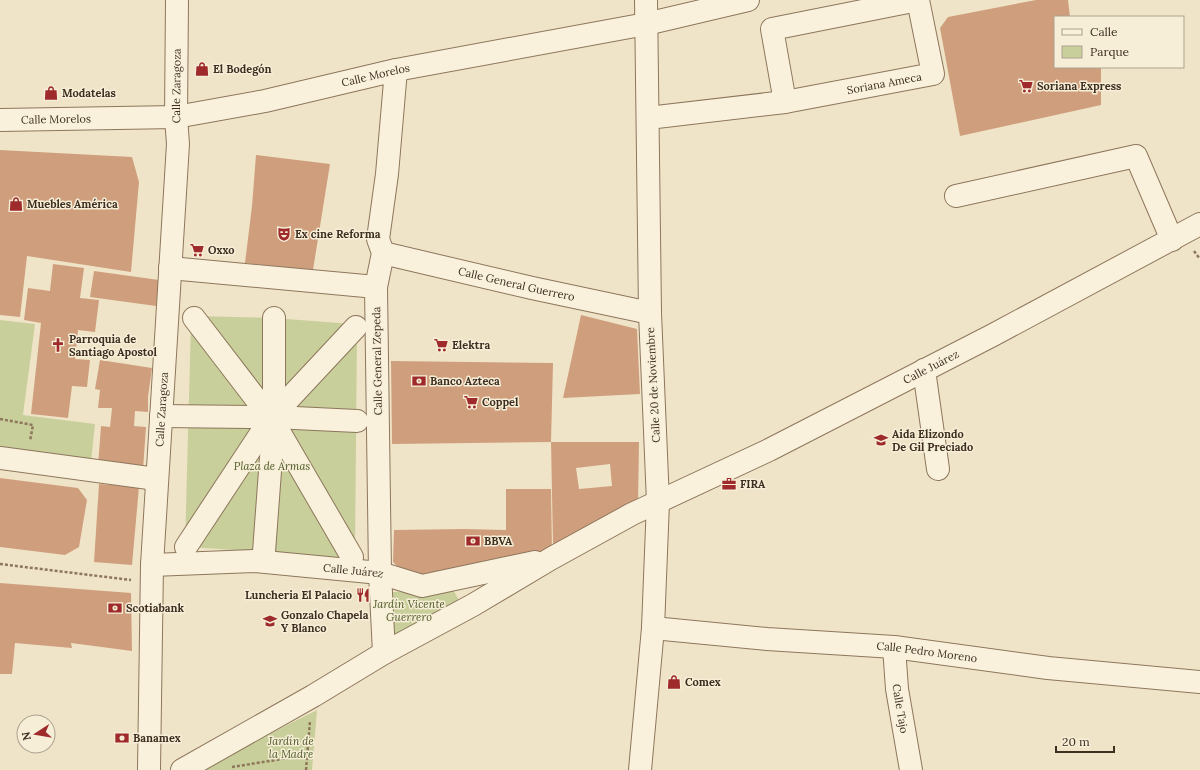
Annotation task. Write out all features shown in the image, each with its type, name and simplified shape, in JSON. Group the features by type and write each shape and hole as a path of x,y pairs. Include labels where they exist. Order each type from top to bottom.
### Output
{"street":[{"name":"Calle Zaragoza","path":"149,770 151,574 178,144 176,117 177,0"},
{"name":"Calle 20 de Noviembre","path":"640,770 653,628 658,502 650,313 646,0"},
{"name":"Calle Morelos","path":"0,120 176,117 266,101 396,70 646,24 748,0"},
{"name":"Soriana Ameca","path":"648,118 785,102 933,74 918,0 772,29 785,102"},
{"name":"Calle General Zepeda","path":"384,653 380,573 376,286 383,253 378,239 387,174 396,70"},
{"path":"956,196 1136,156 1172,240"},
{"name":"Calle Juárez","path":"151,574 254,562 380,573 422,586 552,558 632,514 769,450 1200,224"},
{"name":"Calle General Guerrero","path":"383,253 532,288 650,313"},
{"path":"170,268 376,286"},
{"path":"194,318 269,418 352,557"},
{"path":"264,552 274,318"},
{"path":"186,547 269,418 356,327"},
{"path":"924,370 938,469"},
{"path":"161,416 357,421"},
{"path":"0,458 148,478 154,481 157,478"},
{"path":"182,770 313,696 384,653 473,605 552,558"},
{"name":"Calle Pedro Moreno","path":"653,628 767,639 894,647 1048,668 1200,682"},
{"name":"Calle Tajo","path":"894,647 897,689 910,770"}],"path":[{"path":"0,419 33,425 26,462"},
{"path":"0,564 151,574"},
{"path":"231,768 307,755"}],"green space":[{"name":"Plaza de Armas","path":"198,316 274,318 352,324 357,331 355,553 347,559 185,546 191,322"},
{"path":"0,320 35,324 23,415 95,424 91,462 0,449"},
{"name":"Jardín Vicente Guerrero","path":"451,586 460,602 396,643 385,593"},
{"name":"Jardín de la Madre","path":"317,710 312,770 197,770"}],"building":[{"name":"Soriana Express","path":"1036,0 1068,0 1070,16 1054,16 1054,68 1101,68 1101,105 960,136 940,28 948,17"},
{"path":"0,150 132,157 139,182 131,272 27,256 20,317 0,315"},
{"name":"Ex cine Reforma","path":"256,155 330,164 313,270 245,263"},
{"name":"Parroquia de Santiago Apostol","path":"53,264 84,268 80,298 99,300 95,332 78,330 75,359 90,360 87,387 72,386 68,418 31,414 41,323 24,320 28,288 50,291"},
{"path":"94,271 159,280 156,306 90,297"},
{"path":"581,315 637,329 640,394 563,398"},
{"path":"100,360 152,368 148,397 148,412 135,411 134,426 146,427 143,470 98,466 101,426 110,427 112,408 98,408 100,390 95,389"},
{"name":"Coppel","path":"391,361 553,363 551,442 392,444"},
{"path":"551,442 639,442 638,505 553,545","holes":["610,464 612,486 579,489 576,468"]},
{"path":"0,478 78,488 87,500 79,547 65,555 0,547"},
{"path":"99,484 139,487 132,565 94,562"},
{"name":"BBVA","path":"506,489 551,489 552,552 413,582 393,562 394,530 506,530"},
{"path":"0,583 131,593 132,651 71,643 72,648 15,643 12,674 0,674"}],"place":[{"name":"El Bodegón","path":"202,69"},
{"name":"Soriana Express","path":"1026,86"},
{"name":"Modatelas","path":"51,93"},
{"name":"Muebles América","path":"16,204"},
{"name":"Ex cine Reforma","path":"284,234"},
{"name":"Oxxo","path":"197,250"},
{"name":"Parroquia de Santiago Apostol","path":"58,345"},
{"name":"Elektra","path":"441,345"},
{"name":"Banco Azteca","path":"419,381"},
{"name":"Coppel","path":"471,402"},
{"name":"Aida Elizondo De Gil Preciado","path":"881,440"},
{"name":"FIRA","path":"729,484"},
{"name":"BBVA","path":"473,541"},
{"name":"Luncheria El Palacio","path":"363,595"},
{"name":"Scotiabank","path":"115,608"},
{"name":"Gonzalo Chapela Y Blanco","path":"270,621"},
{"name":"Comex","path":"674,682"},
{"name":"Banamex","path":"122,738"}]}
